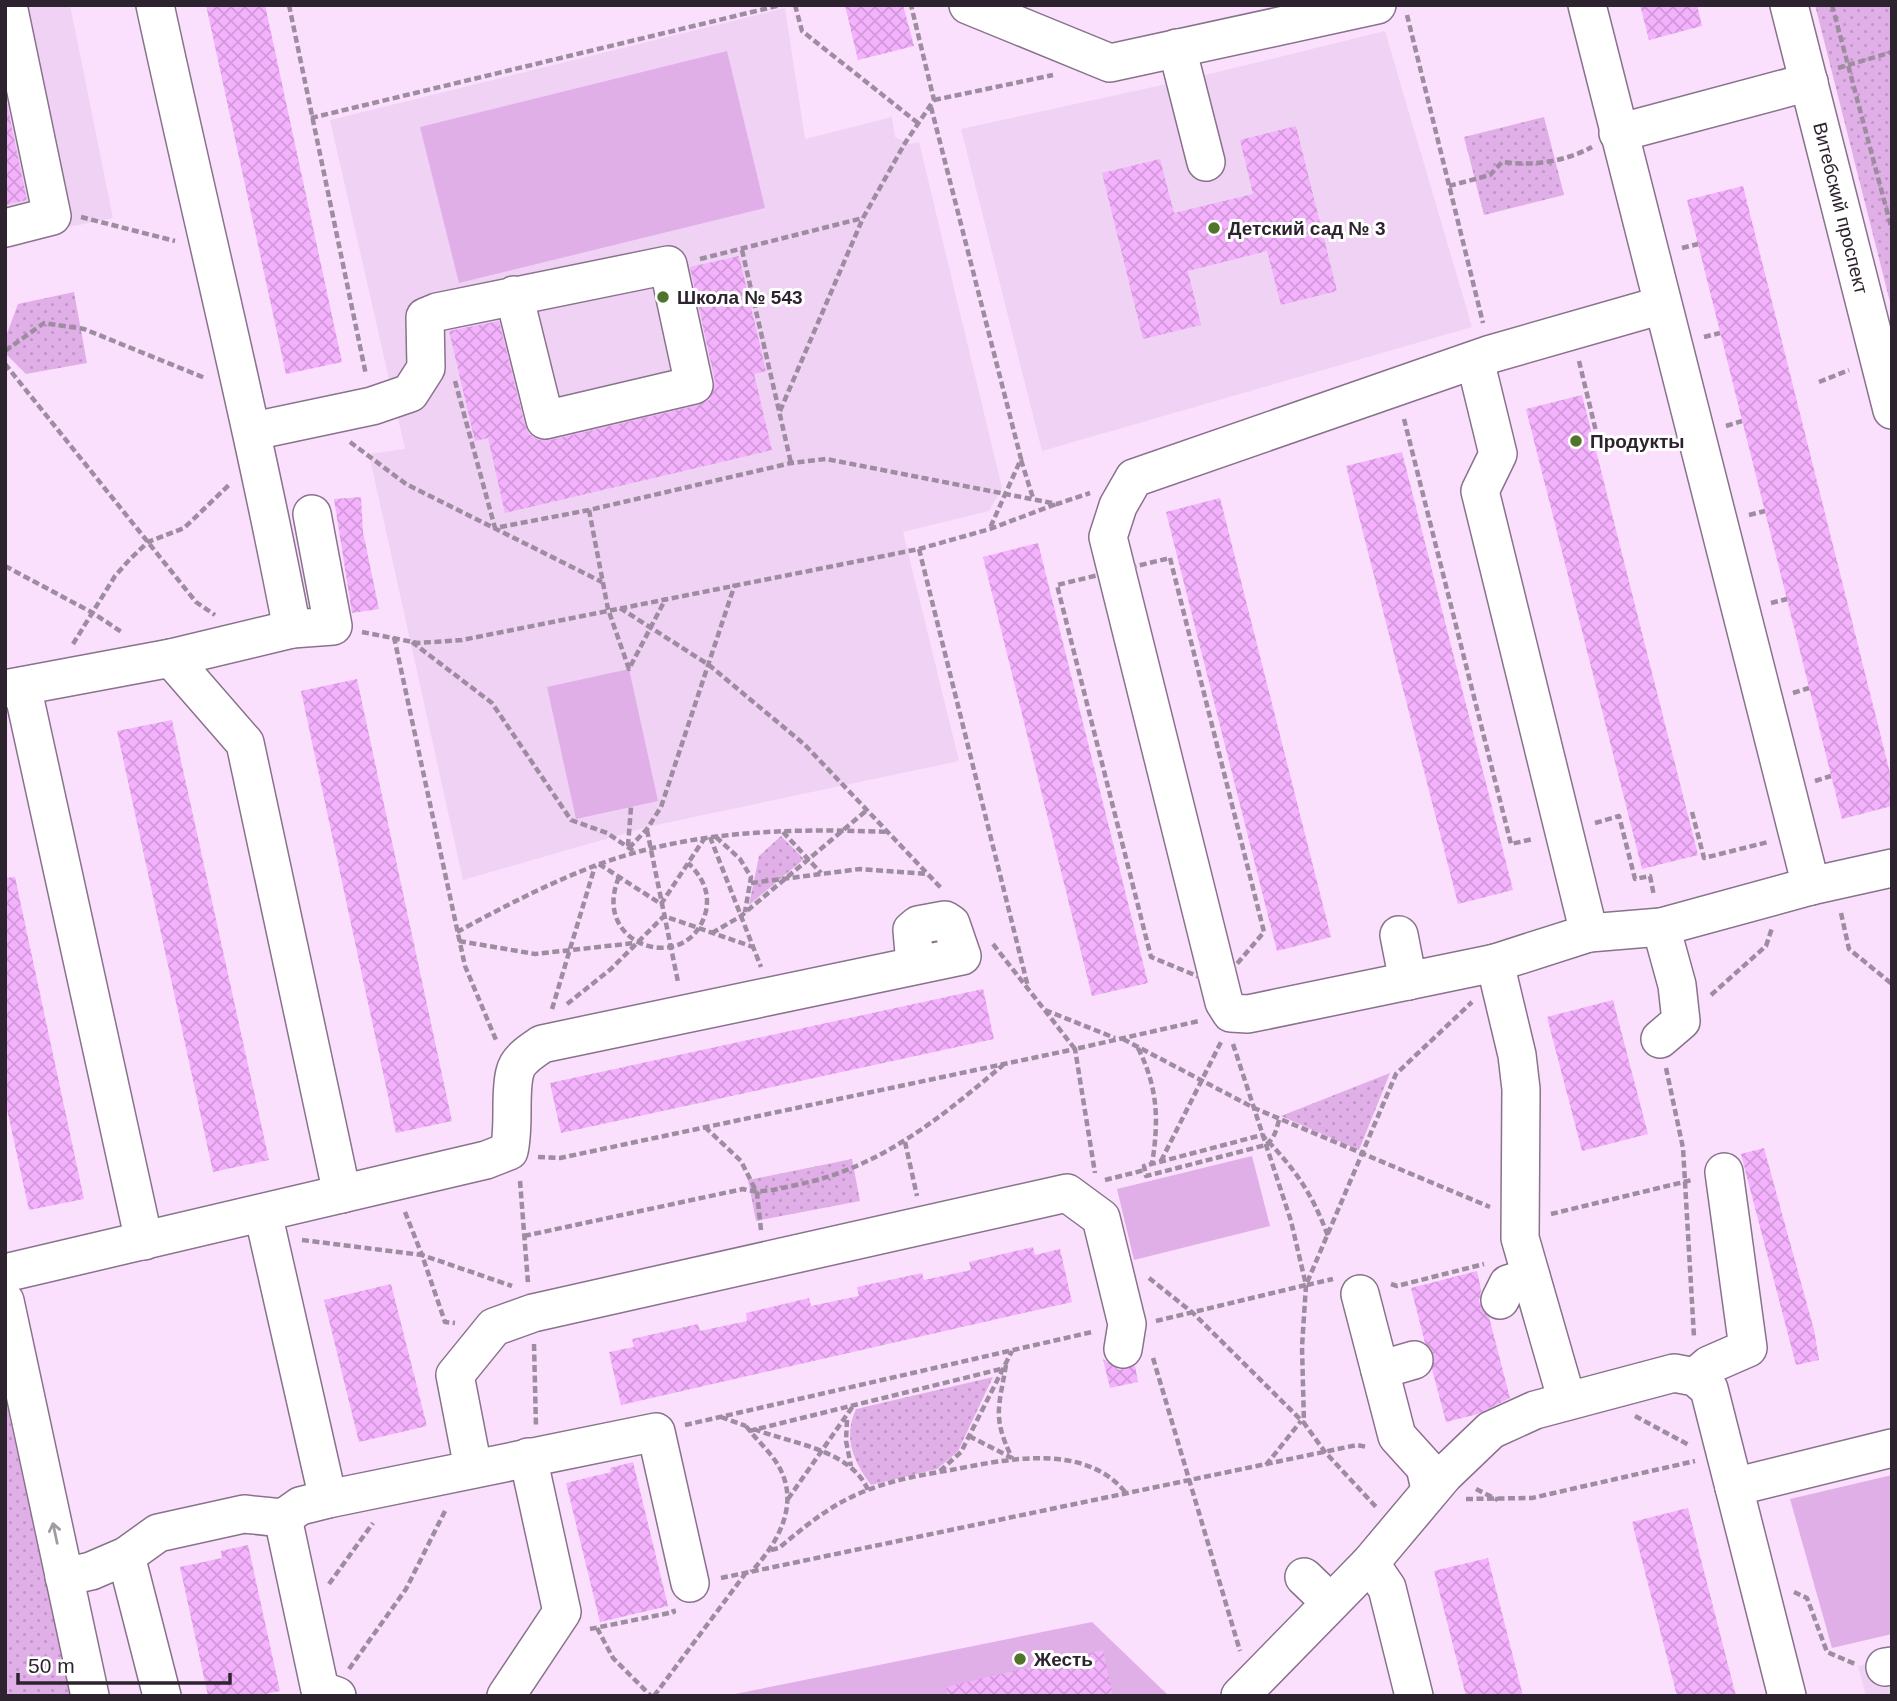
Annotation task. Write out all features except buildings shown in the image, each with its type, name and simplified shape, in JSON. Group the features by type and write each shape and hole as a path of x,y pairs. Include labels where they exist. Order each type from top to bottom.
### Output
{"street":[{"path":"5,228 52,216 8,5"},
{"path":"155,5 208,250 256,444 292,629"},
{"path":"968,5 1110,63 1377,5"},
{"path":"1587,5 1810,887"},
{"name":"Витебский проспект","path":"1789,5 1892,411"},
{"path":"1177,48 1206,162"},
{"path":"1618,133 1809,82"},
{"path":"256,444 318,418 372,406 410,393 426,368 425,317 514,295 668,265 694,385 545,420 514,295"},
{"path":"1662,305 1483,357 1134,478 1118,506 1108,537 1229,1021 1248,1014 1408,981 1498,974 1590,933 1661,927 1810,887 1892,869"},
{"path":"1483,357 1498,454 1480,491 1590,933"},
{"path":"144,1241 26,685 292,629 333,626 313,513"},
{"path":"164,658 245,743 342,1194"},
{"path":"1661,927 1677,985 1671,1030"},
{"path":"1399,934 1408,981"},
{"path":"5,1273 144,1241 266,1225 342,1194 486,1160 509,1151 514,1129 515,1071 526,1055 542,1044 915,965"},
{"path":"1498,974 1517,1055 1521,1088 1525,1250 1581,1397"},
{"path":"1695,1377 1709,1365 1748,1348 1724,1172"},
{"path":"473,1468 455,1375 494,1327 531,1303 924,1227 1067,1194 1101,1217 1131,1332"},
{"path":"266,1225 328,1499"},
{"path":"1500,1300 1525,1250"},
{"path":"1361,1284 1397,1436 1425,1466 1427,1494"},
{"path":"5,1301 90,1696"},
{"path":"1380,1370 1414,1360"},
{"path":"1245,1689 1370,1563 1427,1494 1491,1430 1509,1420 1581,1397 1674,1373 1695,1377 1709,1389 1725,1466 1787,1696"},
{"path":"64,1577 91,1571 126,1556 158,1533 244,1514 283,1518 300,1506 328,1499 656,1432 690,1583"},
{"path":"1725,1466 1892,1448"},
{"path":"506,1696 582,1623 532,1456"},
{"path":"283,1518 320,1690 335,1695"},
{"path":"126,1556 162,1696"},
{"path":"1370,1563 1387,1588 1414,1696"},
{"path":"1304,1577 1330,1602"}],"path":[{"path":"289,5 372,406"},
{"path":"311,118 781,5"},
{"path":"795,5 802,31 918,123"},
{"path":"911,5 932,103 1020,459 1033,498"},
{"path":"1404,5 1449,186 1483,357"},
{"path":"1832,5 1892,230"},
{"path":"1809,82 1847,65 1892,52"},
{"path":"779,411 863,218 932,103 1059,74"},
{"path":"1449,186 1490,175 1502,162 1530,165 1578,154"},
{"path":"50,209 208,250"},
{"path":"668,265 742,250 863,218"},
{"path":"742,250 791,463"},
{"path":"5,351 44,323 84,329 242,393"},
{"path":"1572,329 1601,452"},
{"path":"5,364 196,602 220,619"},
{"path":"453,375 495,528"},
{"path":"318,418 406,484 603,582"},
{"path":"26,685 93,613 115,576 148,542 184,528 256,444"},
{"path":"495,528 589,510 791,463 826,459 1057,504"},
{"path":"990,529 1020,459"},
{"path":"333,626 411,642 462,640 735,584 919,550 990,529 1134,478"},
{"path":"589,510 608,610 629,669 666,598"},
{"path":"919,550 1028,988"},
{"path":"5,566 93,613 164,658"},
{"path":"628,847 647,829 661,807 735,584"},
{"path":"620,608 709,665 805,745 947,894"},
{"path":"394,637 465,966 499,1047"},
{"path":"411,642 492,704 571,820 607,833 635,852"},
{"path":"628,847 631,807"},
{"path":"712,933 743,915 867,810"},
{"path":"1692,812 1704,858 1797,835"},
{"path":"647,829 685,1014"},
{"path":"457,932 520,898 635,852 710,837 783,831 889,832"},
{"path":"783,831 821,873"},
{"path":"661,904 688,863 710,837"},
{"path":"710,837 740,859 751,877 743,915"},
{"path":"710,837 773,996"},
{"path":"619,877 614,889 614,913 619,925 637,942 647,947 670,947 691,936 699,928 707,905 706,893 697,871 688,863"},
{"path":"597,865 661,904"},
{"path":"557,1010 551,1013 597,865"},
{"path":"751,883 876,868 928,874"},
{"path":"1695,1377 1683,1148 1671,1030 1766,946 1810,887 1850,949 1892,984"},
{"path":"664,916 753,947"},
{"path":"564,1006 591,986 664,916"},
{"path":"459,941 525,954 637,942"},
{"path":"990,941 1075,1049 1096,1182 1145,1170"},
{"path":"1306,1285 1396,1074 1498,974"},
{"path":"1045,1010 1138,1047 1254,1108 1362,1156 1525,1250"},
{"path":"528,1157 560,1158 1120,1039 1229,1021"},
{"path":"1161,1161 1229,1021"},
{"path":"1229,1021 1262,1135 1301,1177 1328,1237"},
{"path":"1138,1047 1151,1075 1158,1107 1152,1164"},
{"path":"524,1236 743,1189 757,1192 834,1177 905,1142 949,1111 1004,1063"},
{"path":"1262,1135 1144,1166 1146,1175 1267,1143 1275,1136 1279,1119"},
{"path":"705,1127 741,1161 757,1192"},
{"path":"905,1142 924,1227"},
{"path":"1266,1465 1303,1420 1302,1347 1306,1285 1291,1221 1267,1143"},
{"path":"519,1170 531,1303 532,1456"},
{"path":"1525,1250 1528,1220 1724,1172"},
{"path":"394,1183 445,1322 494,1327"},
{"path":"266,1225 422,1255 531,1303"},
{"path":"656,1432 1012,1351 1131,1332 1193,1312 1306,1285 1397,1286 1525,1250"},
{"path":"1112,1262 1150,1279 1193,1312 1303,1420 1325,1452 1398,1531"},
{"path":"1131,1332 1190,1480 1245,1689"},
{"path":"1012,1351 1002,1369 998,1409 998,1426 1012,1458"},
{"path":"940,1472 956,1458 1001,1376 1007,1359"},
{"path":"749,1429 1002,1369"},
{"path":"992,1373 1001,1376"},
{"path":"1581,1397 1725,1466"},
{"path":"787,1502 854,1406"},
{"path":"849,1416 846,1433 851,1466"},
{"path":"720,1417 823,1453 851,1466 860,1475 868,1490"},
{"path":"582,1623 613,1658 653,1696 748,1573 771,1550 781,1533 787,1502 786,1483 779,1467 749,1429"},
{"path":"969,1436 1012,1458"},
{"path":"582,1623 674,1612 668,1588 690,1583 1357,1445 1377,1450"},
{"path":"771,1550 779,1548 829,1509 868,1490 1012,1458 1080,1464 1110,1475 1126,1493"},
{"path":"1427,1494 1532,1498 1725,1466"},
{"path":"335,1695 406,1589 459,1481 473,1468"},
{"path":"305,1618 400,1485"},
{"path":"1756,1574 1807,1598 1827,1652 1878,1666"}],"shaded area":[{"path":"5,5 70,5 113,218 5,240"},
{"path":"1815,5 1892,5 1892,310"},
{"name":"Школа № 543","path":"785,8 805,139 892,117 895,137 910,144 919,142 1002,488 989,511 903,532 959,761 651,826 463,880 369,454 405,449 330,120"},
{"name":"Детский сад № 3","path":"1385,31 1472,327 1042,451 961,129 1185,80"},
{"path":"727,51 765,208 459,283 420,127"},
{"path":"1544,117 1564,195 1484,215 1464,137"},
{"path":"74,292 87,363 26,374 5,353 5,339 18,304"},
{"path":"629,669 658,801 576,819 547,687"},
{"path":"781,836 804,859 749,905 759,856"},
{"path":"1390,1073 1359,1150 1281,1116"},
{"path":"1252,1156 1270,1226 1134,1260 1117,1189"},
{"path":"852,1159 860,1201 756,1221 748,1180"},
{"path":"993,1377 958,1451 949,1459 937,1469 871,1485 859,1467 850,1439 856,1409"},
{"path":"5,1396 70,1696 5,1696"},
{"path":"1892,1475 1892,1634 1832,1648 1790,1499"},
{"name":"Жесть","path":"1092,1622 1169,1696 725,1696"},
{"path":"1892,1658 1892,1696 1866,1696 1858,1666"}],"place":[{"name":"Детский сад № 3","path":"1214,228"},
{"name":"Школа № 543","path":"663,297"},
{"name":"Продукты","path":"1576,441"},
{"name":"Жесть","path":"1020,1659"}]}
